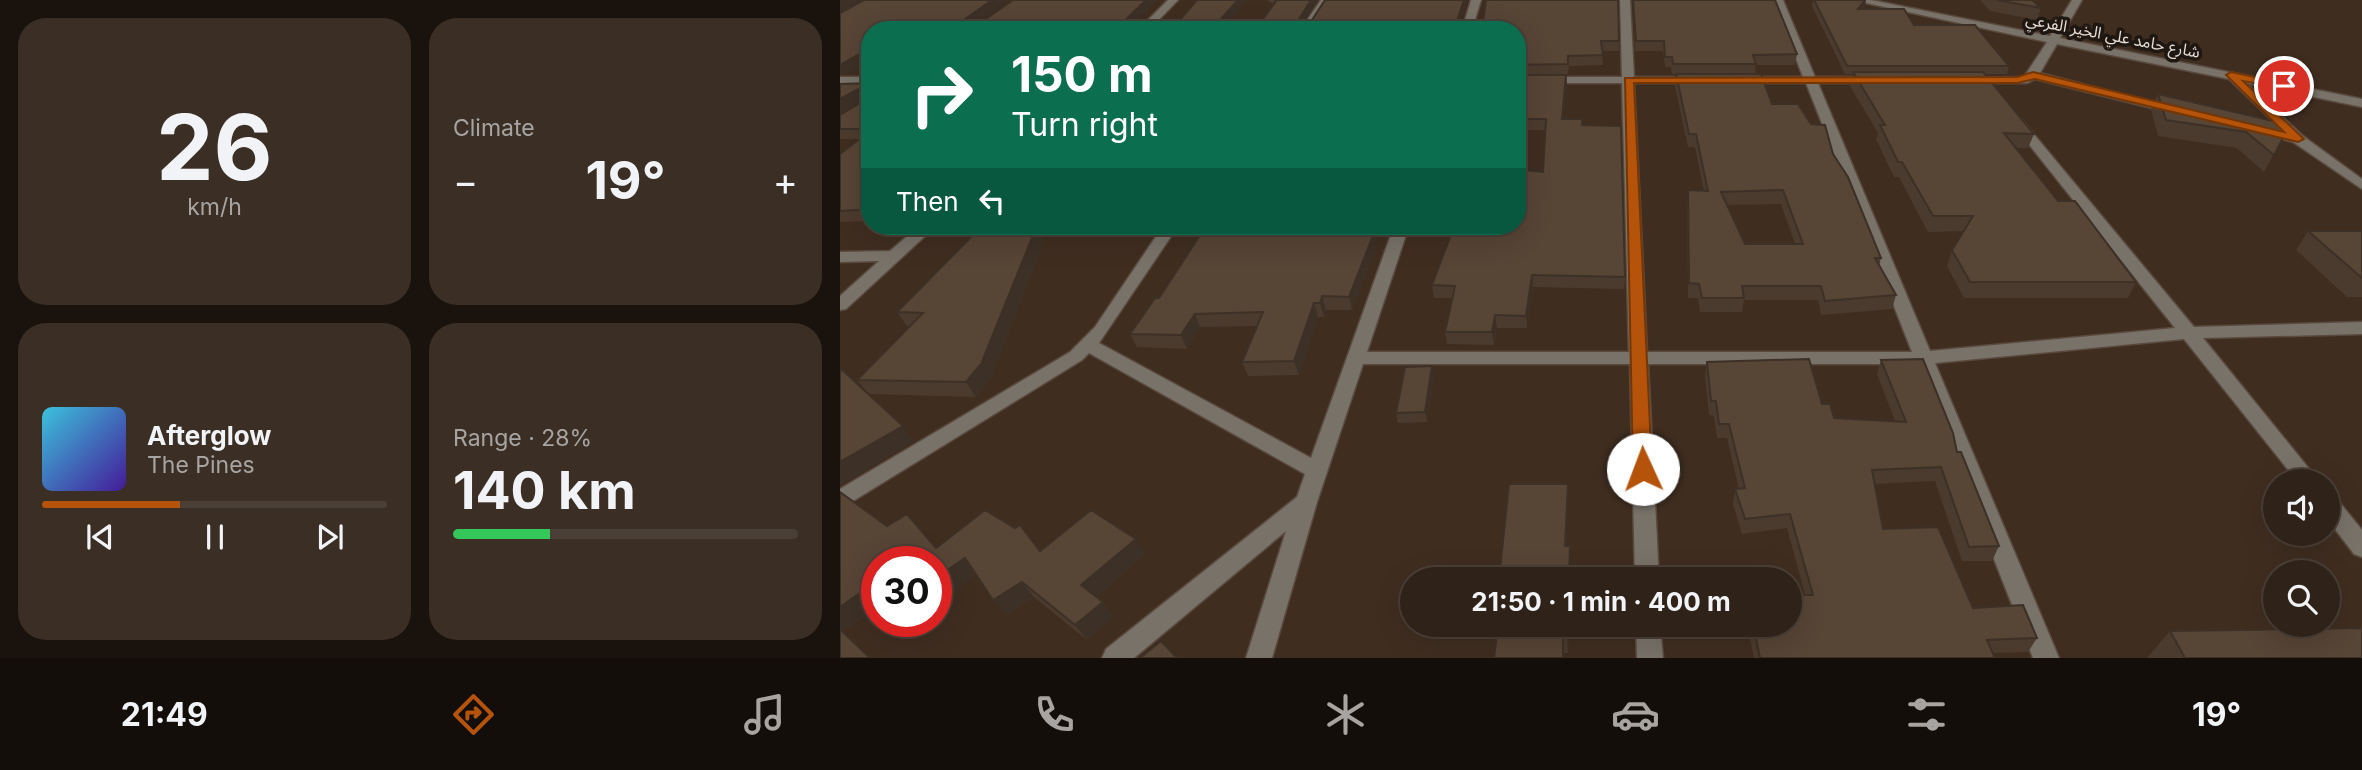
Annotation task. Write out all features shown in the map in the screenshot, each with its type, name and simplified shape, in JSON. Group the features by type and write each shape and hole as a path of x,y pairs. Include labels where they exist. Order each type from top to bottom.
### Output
{"street":[{"path":"1152,21 1174,0"},
{"path":"1311,21 1326,0"},
{"path":"1469,21 1476,0"},
{"path":"1625,0 1647,567"},
{"path":"1778,0 2046,658"},
{"name":"شارع حامد علي الخير الفرعي","path":"1857,0 2362,103"},
{"path":"1906,0 1914,12"},
{"path":"2030,78 2077,0"},
{"path":"2231,75 2298,139 2362,185"},
{"path":"1957,80 2030,78 2192,113"},
{"path":"840,80 861,80"},
{"path":"1526,80 1707,80"},
{"path":"1733,80 1891,80"},
{"path":"1983,80 2299,469"},
{"path":"2245,126 2298,139"},
{"path":"840,305 918,235"},
{"path":"840,500 1060,367 1088,345 1165,235"},
{"path":"1259,658 1306,502 1398,235"},
{"path":"840,257 895,256"},
{"path":"1357,358 1924,358 2188,333 2362,328"},
{"path":"1088,345 1317,471"},
{"path":"1115,658 1306,502"},
{"path":"2340,519 2362,547"},
{"path":"1649,637 1650,658"}],"building":[{"path":"864,0 992,0 965,21 861,21 861,53 840,65 840,13"},
{"path":"1013,0 1146,0 1124,21 983,21"},
{"path":"1197,0 1238,0 1219,21 1179,21"},
{"path":"1311,0 1298,21 1262,21 1276,1"},
{"path":"1325,0 1464,0 1457,21 1311,21"},
{"path":"1486,0 1618,0 1619,41 1601,41 1603,55 1568,56 1568,64 1526,65 1526,21 1483,21"},
{"path":"1633,0 1775,0 1797,54 1753,55 1756,64 1673,64 1672,57 1665,57 1664,41 1636,41"},
{"path":"1814,0 1865,0 1858,9 1904,9 1914,25 1975,25 2009,66 1847,66"},
{"path":"1997,0 2032,0 2041,8"},
{"path":"1853,72 1983,72 2034,134 2004,133 2058,201 2075,201 2136,282 1970,282 1952,250 1973,216 1933,216 1902,162 1898,162 1880,125 1885,125"},
{"path":"1676,74 1761,74 1772,104 1798,104 1811,124 1825,125 1833,154 1848,177 1881,258 1875,258 1896,295 1825,301 1821,286 1742,286 1744,298 1702,298 1699,284 1689,283 1688,190 1708,191 1696,134 1689,134","holes":["1783,190 1803,244 1745,244 1721,192"]},
{"path":"1526,75 1566,75 1562,119 1582,119 1582,125 1621,126 1625,277 1532,275 1526,316 1495,315 1492,332 1445,332 1455,286 1432,285 1451,235 1526,235 1526,171 1543,172 1546,119 1526,119"},
{"path":"861,83 861,88 840,99 840,84"},
{"path":"2158,94 2290,125 2274,155 2246,132 2166,120"},
{"path":"861,102 861,129 840,129 840,115"},
{"path":"861,138 861,210 840,211 840,154"},
{"path":"2308,231 2361,231 2362,278"},
{"path":"973,235 1033,235 981,364 966,382 857,380 923,313 897,312"},
{"path":"1200,235 1373,235 1349,297 1322,296 1320,303 1314,303 1294,361 1242,362 1263,312 1195,314 1181,335 1130,334 1155,298 1159,298"},
{"path":"1809,359 1822,404 1830,404 1834,418 1906,422 1881,360 1923,359 1953,433 1957,452 1961,452 1999,546 1969,547 1941,467 1872,470 1883,529 1938,527 1973,608 2023,605 2037,638 1987,640 1995,658 1760,658 1756,637 1802,637 1802,595 1813,595 1790,514 1745,519 1735,489 1745,488 1729,424 1719,424 1716,401 1711,401 1707,362"},
{"path":"1432,366 1425,412 1396,413 1405,367"},
{"path":"840,368 903,426 840,462"},
{"path":"1509,484 1568,484 1565,546 1570,546 1569,567 1500,567"},
{"path":"840,492 887,526 907,514 934,546 861,546 861,592 840,607"},
{"path":"985,510 1015,528 1020,525 1040,551 1091,510 1136,539 1081,585 1103,602 1075,625 1022,582 993,600 965,558 952,567 952,546 939,546"},
{"path":"2340,628 2362,628 2362,658 2185,658 2170,631 2263,630 2263,637 2340,637"},
{"path":"840,629 870,658 840,658"},
{"path":"1497,637 1563,637 1563,658 1494,658"},
{"path":"1161,641 1177,658 1140,658"}],"route":[{"path":"1643,469 1628,80 2027,80 2033,75 2298,139 2231,75 2284,86"}]}
